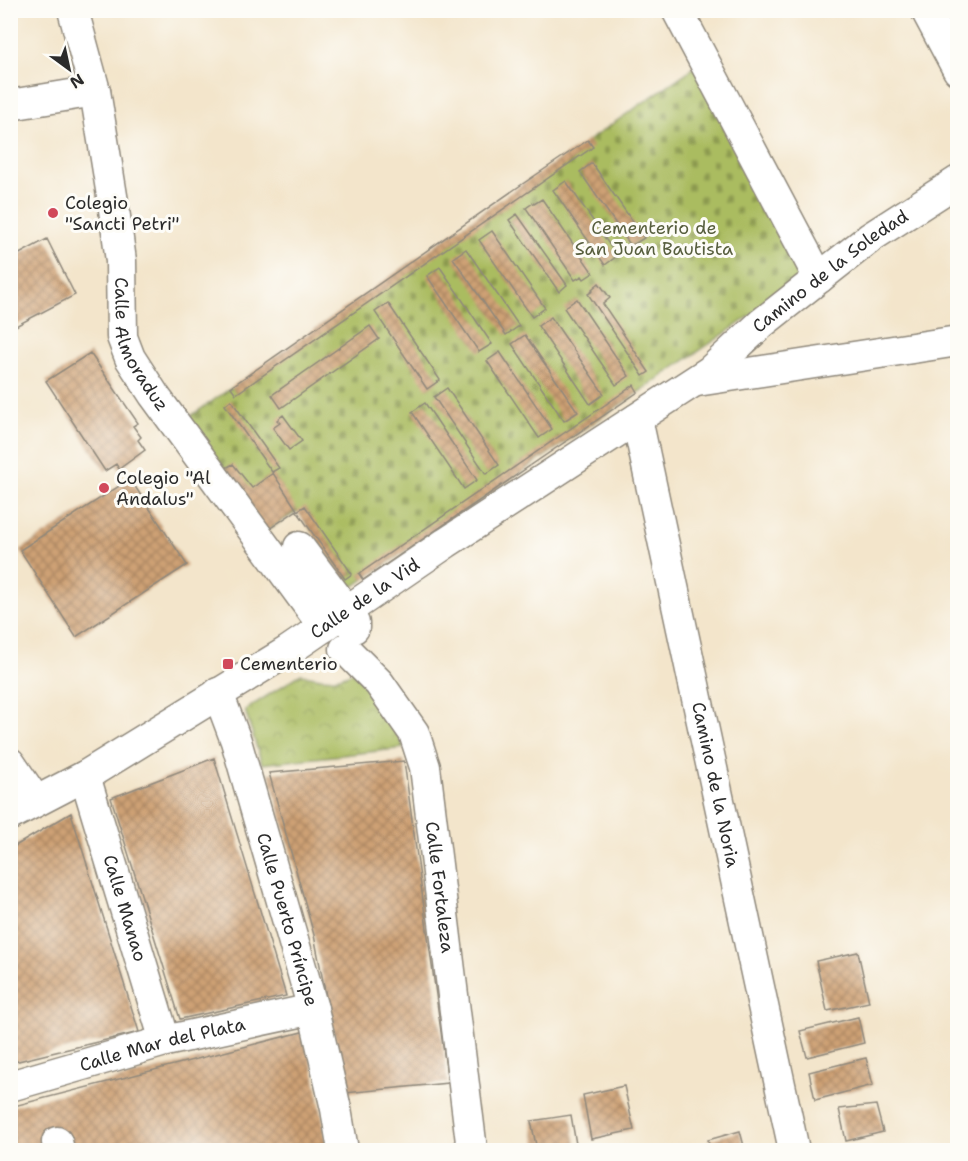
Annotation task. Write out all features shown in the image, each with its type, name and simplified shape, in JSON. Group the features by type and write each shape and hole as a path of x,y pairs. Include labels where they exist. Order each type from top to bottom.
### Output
{"street":[{"name":"Calle Almoraduz","path":"73,10 95,91 121,261 122,337 130,358 154,395 347,624"},
{"path":"676,10 819,278"},
{"path":"926,10 957,70"},
{"path":"10,105 95,91"},
{"name":"Camino de la Soledad","path":"702,376 762,323 872,237 957,181"},
{"path":"702,376 957,341"},
{"name":"Calle de la Vid","path":"23,808 86,776 288,651 347,624 446,543 702,376"},
{"name":"Camino de la Noria","path":"636,419 794,1150"},
{"path":"299,547 347,624"},
{"name":"Calle Fortaleza","path":"347,624 379,683 414,733 425,767 472,1150"},
{"name":"Calle Puerto Príncipe","path":"219,693 236,741 313,1009 343,1150"},
{"path":"10,763 23,808"},
{"name":"Calle Manao","path":"86,776 165,1041"},
{"name":"Calle Mar del Plata","path":"10,1086 165,1041 313,1009"}],"green space":[{"name":"Cementerio de San Juan Bautista","path":"696,66 812,274 351,588 298,511 266,531 188,418"},
{"path":"354,671 395,728 404,748 262,764 245,710 301,674 328,678 341,677"}],"building":[{"path":"588,140 593,147 236,394 231,387 521,185"},
{"path":"592,163 644,238 631,246 580,172"},
{"path":"566,181 617,256 605,265 553,190"},
{"path":"542,199 593,273 584,279 582,276 575,280 526,208"},
{"path":"517,214 567,285 559,292 509,220"},
{"path":"492,231 545,308 532,317 479,240"},
{"path":"47,239 75,295 10,329 10,259"},
{"path":"466,249 519,326 506,335 453,258"},
{"path":"440,267 492,344 479,352 427,276"},
{"path":"599,283 610,298 603,304 649,372 643,376 588,294"},
{"path":"577,299 629,376 616,385 564,308"},
{"path":"388,303 440,380 427,389 375,312"},
{"path":"551,317 604,394 590,404 538,326"},
{"path":"370,326 379,339 281,408 272,395"},
{"path":"525,335 578,412 564,421 512,344"},
{"path":"500,352 552,429 539,438 487,361"},
{"path":"90,353 138,423 133,426 141,437 138,440 145,450 119,469 116,464 105,471 46,381"},
{"path":"634,385 638,392 363,580 359,574"},
{"path":"447,388 499,465 486,474 434,397"},
{"path":"231,400 279,468 272,472 225,405"},
{"path":"425,403 477,480 464,489 412,412"},
{"path":"283,415 302,441 289,450 273,428 280,423 277,420"},
{"path":"233,464 252,488 273,473 297,510 266,531 224,469"},
{"path":"130,479 187,565 76,637 20,550"},
{"path":"305,506 352,574 345,579 297,511"},
{"path":"214,758 286,996 180,1019 111,798"},
{"path":"404,761 448,1083 345,1093 314,935 269,773"},
{"path":"71,813 139,1032 10,1063 10,849"},
{"path":"858,952 869,1002 827,1011 816,961"},
{"path":"858,1017 864,1043 807,1057 800,1031"},
{"path":"306,1031 329,1150 10,1150 10,1107"},
{"path":"866,1058 873,1085 815,1100 809,1072"},
{"path":"624,1086 634,1130 591,1139 583,1095"},
{"path":"876,1105 883,1132 846,1141 839,1109"},
{"path":"571,1115 577,1150 537,1150 531,1121"},
{"path":"740,1131 745,1150 710,1150 708,1140"}],"place":[{"name":"Colegio \"Sancti Petri\"","path":"53,213"},
{"name":"Colegio \"Al Andalus\"","path":"104,488"},
{"name":"Cementerio","path":"228,664"}]}
